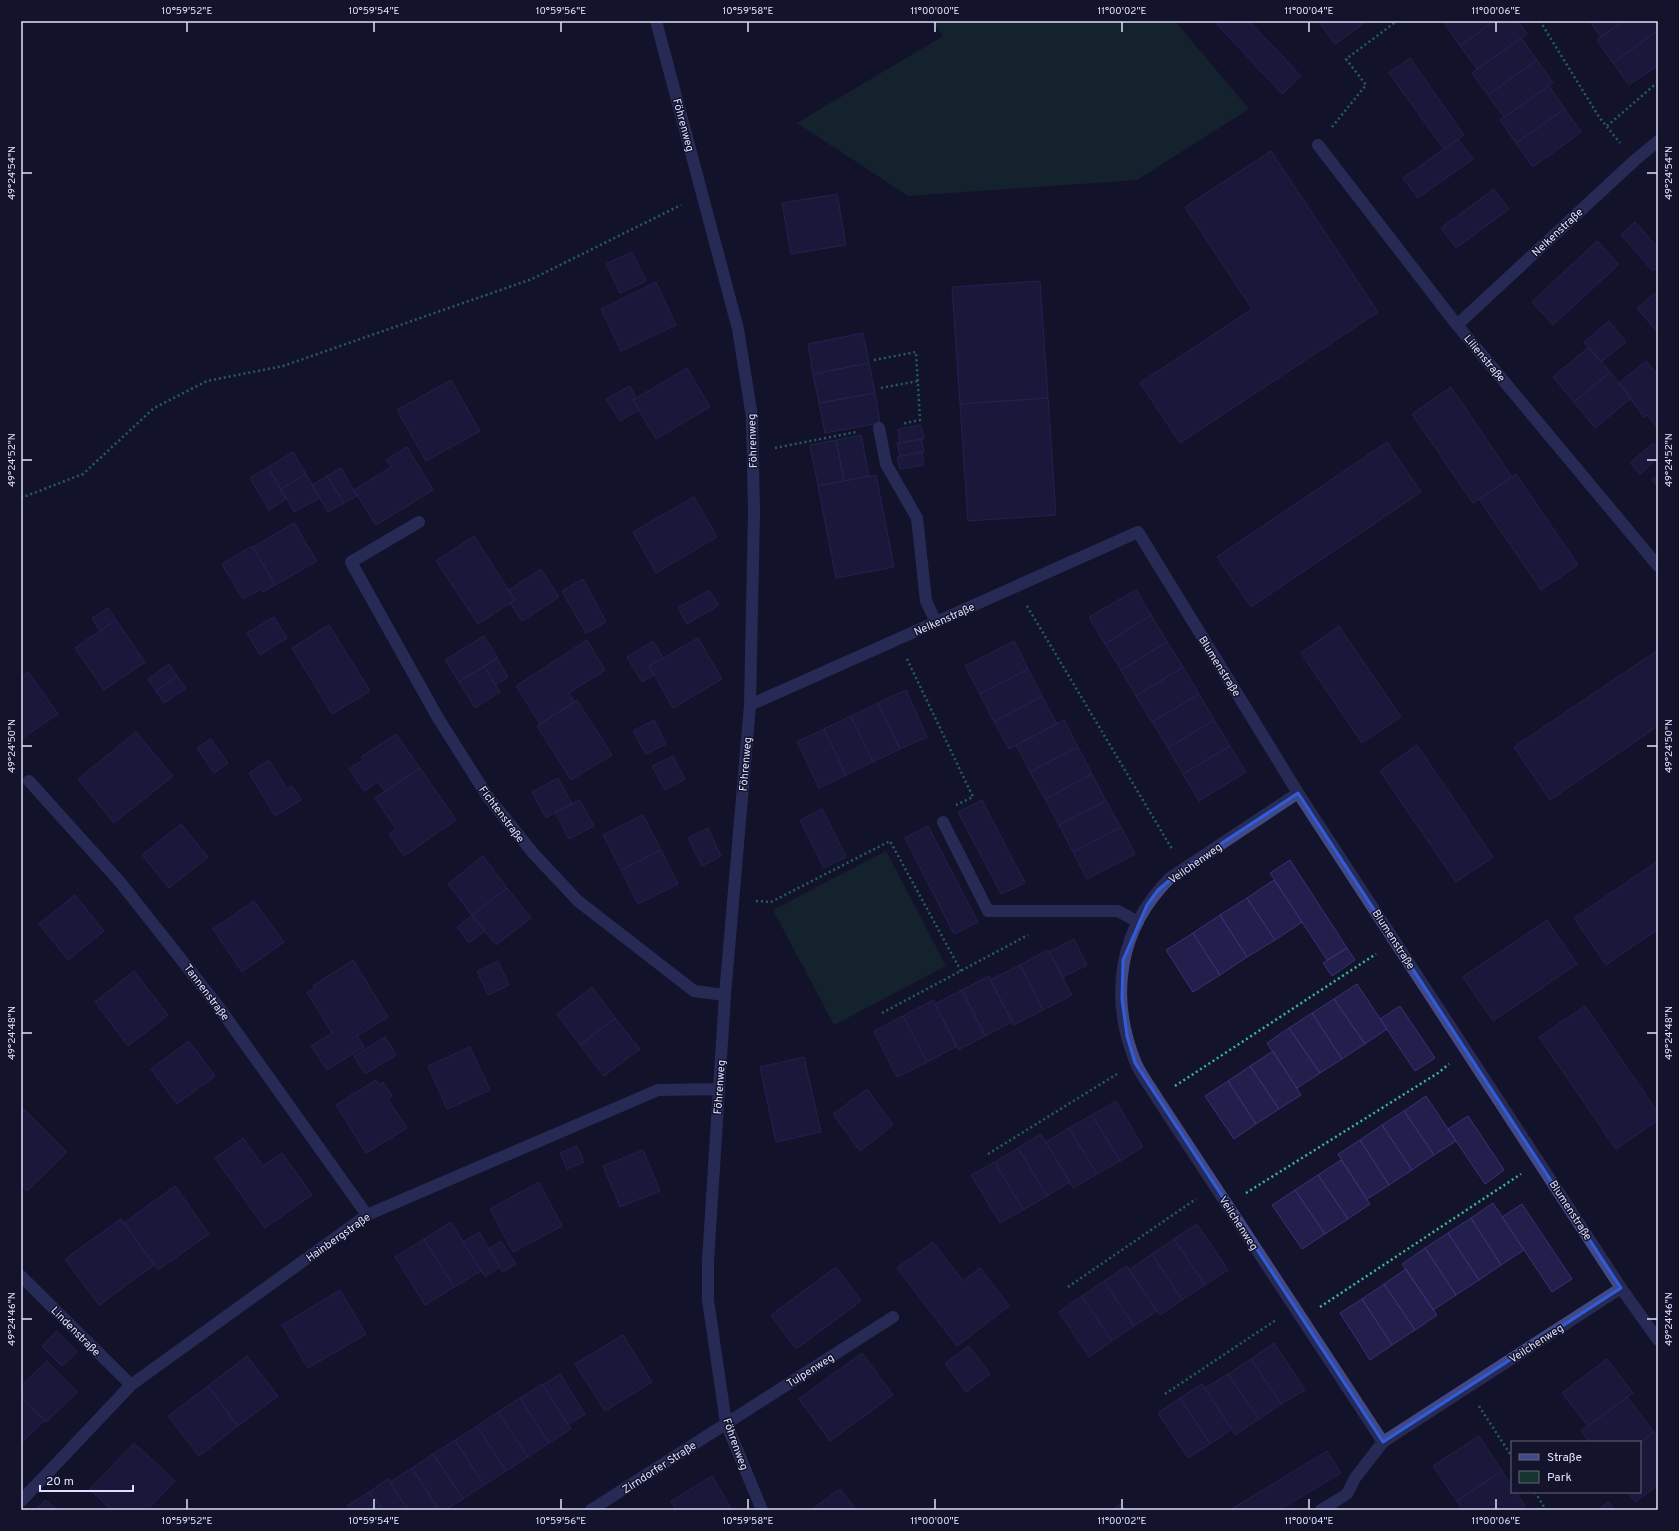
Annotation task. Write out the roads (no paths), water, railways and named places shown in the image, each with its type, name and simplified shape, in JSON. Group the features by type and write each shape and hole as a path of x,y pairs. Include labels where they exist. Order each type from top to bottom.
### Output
{"street":[{"name":"Föhrenweg","path":"656,21 738,329 752,417 754,512 750,705 725,995 708,1261 708,1300 726,1423 762,1510"},
{"name":"Nelkenstraße","path":"1457,324 1634,160 1658,141"},
{"name":"Lilienstraße","path":"1318,145 1457,324 1658,566"},
{"path":"879,428 886,464 917,518 926,601 936,622"},
{"name":"Fichtenstraße","path":"419,522 351,562 438,718 488,798 533,853 578,901 694,991 725,995"},
{"name":"Nelkenstraße","path":"750,705 1138,532"},
{"name":"Blumenstraße","path":"1138,532 1298,793 1539,1160 1621,1288 1658,1340"},
{"name":"Tannenstraße","path":"29,781 120,882 218,1006 368,1215"},
{"name":"Veilchenweg","path":"1298,793 1170,878 1158,890 1138,922 1123,960 1120,984 1127,1036 1135,1063 1157,1098 1383,1442 1621,1288"},
{"path":"943,822 988,911 1118,911 1138,922"},
{"name":"Hainbergstraße","path":"21,1500 131,1385 368,1215 658,1090 719,1089"},
{"name":"Lindenstraße","path":"21,1276 131,1385"},
{"name":"Tulpenweg","path":"726,1423 893,1317"},
{"name":"Zirndorfer Straße","path":"591,1510 726,1423"},
{"path":"1321,1510 1347,1494 1355,1478 1383,1442"}]}
